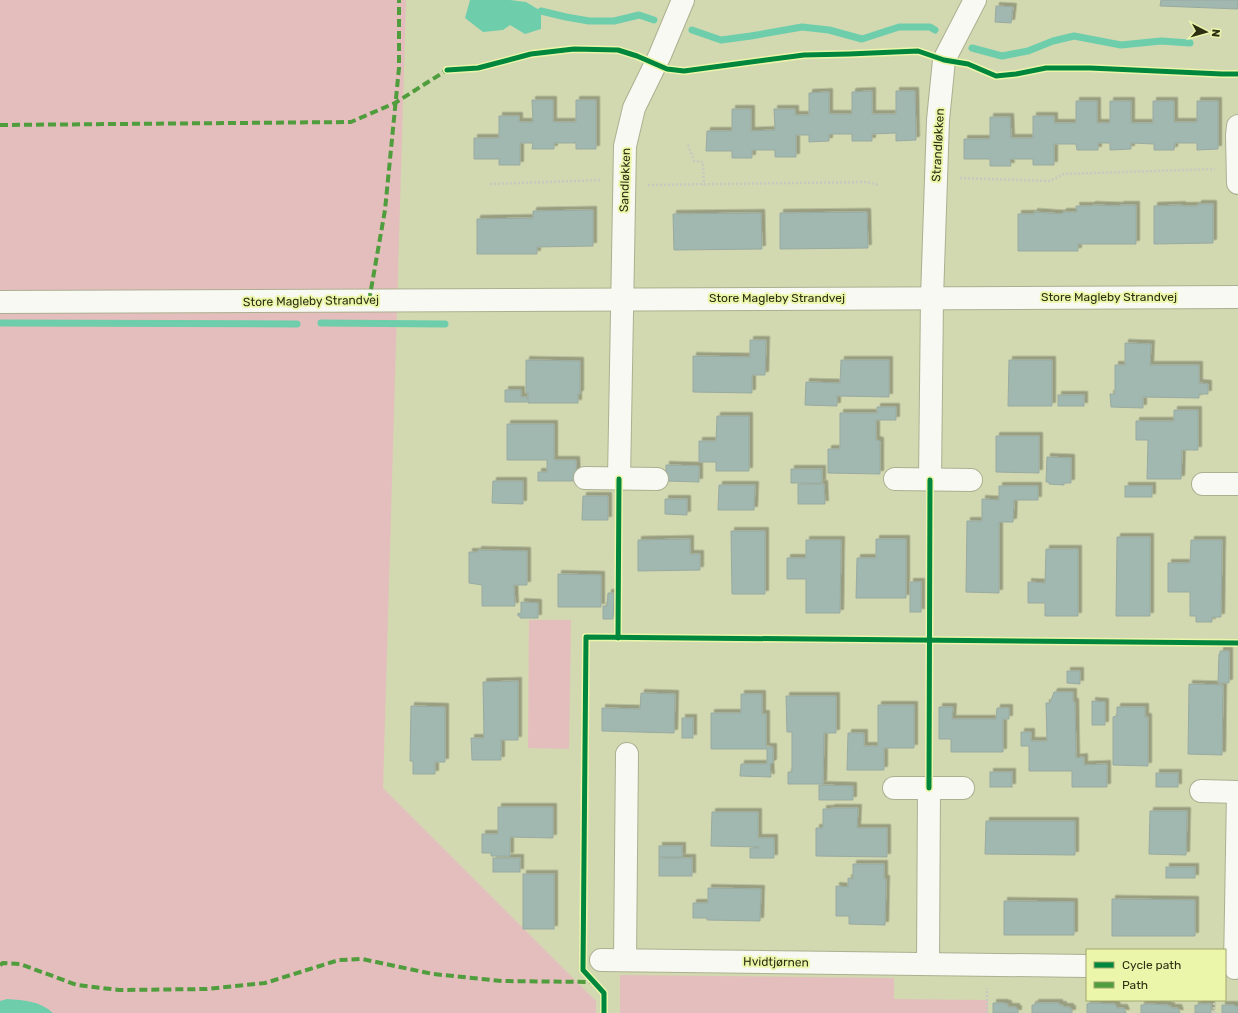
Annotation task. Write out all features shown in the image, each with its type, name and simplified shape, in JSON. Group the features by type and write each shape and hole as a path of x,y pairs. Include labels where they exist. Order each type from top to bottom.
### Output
{"street":[{"name":"Sandløkken","path":"622,299 625,146 634,108 660,55 683,0"},
{"name":"Strandløkken","path":"932,298 938,120 944,60 975,0"},
{"path":"1238,126 1238,183"},
{"name":"Store Magleby Strandvej","path":"0,302 1238,297"},
{"path":"930,480 932,298"},
{"path":"619,479 622,299"},
{"path":"585,478 657,479"},
{"path":"895,479 971,480"},
{"path":"1203,484 1238,484"},
{"path":"625,960 627,754"},
{"path":"894,788 963,788"},
{"path":"928,788 928,964"},
{"path":"1201,791 1238,792 1233,968"},
{"name":"Hvidtjørnen","path":"601,960 1086,966"}],"path":[{"path":"688,145 694,162 703,162 704,185"},
{"path":"936,176 1050,181 1064,174 1224,169 1238,183"},
{"path":"490,184 625,182 704,185 866,182 879,185"},
{"path":"1214,1001 1214,1013"}],"shaded area":[{"path":"0,0 406,0 383,788 596,1001 596,1013 0,1013"},
{"path":"470,0 510,0 526,2 541,11 541,29 525,34 510,25 503,30 483,32 465,18"},
{"path":"529,620 571,620 569,749 528,748"},
{"path":"620,975 894,978 894,999 988,1000 988,1013 620,1013"},
{"path":"7,999 37,1004 53,1013 0,1013 0,1001"}],"building":[{"path":"1161,0 1238,0 1238,9 1160,6"},
{"path":"996,6 1013,7 1011,23 995,22"},
{"path":"872,91 872,114 896,114 896,91 915,91 916,140 896,141 896,133 872,134 872,141 852,141 852,134 829,134 829,141 809,142 809,135 796,135 796,157 775,157 775,150 752,150 752,158 732,158 732,151 706,151 707,131 732,131 732,109 751,109 751,131 775,130 774,109 795,109 795,115 809,115 809,93 829,92 829,114 852,114 852,92"},
{"path":"532,100 553,100 553,122 576,122 576,100 596,100 596,149 576,149 576,143 554,143 554,149 532,149 533,143 520,143 520,165 499,165 499,159 474,159 474,138 499,138 499,116 519,116 519,122 533,122"},
{"path":"1076,101 1097,101 1097,123 1110,123 1110,101 1131,101 1131,123 1153,123 1153,101 1174,101 1174,122 1197,122 1197,101 1218,101 1218,149 1197,150 1197,143 1175,143 1174,150 1154,150 1154,144 1131,143 1131,149 1110,150 1110,143 1098,143 1098,150 1077,150 1076,144 1054,144 1054,165 1033,165 1033,159 1010,159 1011,166 990,166 990,159 964,159 964,139 990,139 990,117 1010,117 1011,138 1033,138 1033,116 1054,116 1054,123 1076,123"},
{"path":"1198,204 1213,204 1213,243 1154,244 1154,206 1198,206"},
{"path":"1136,205 1136,244 1078,244 1078,251 1018,251 1018,214 1034,214 1034,212 1062,214 1063,212 1077,212 1076,206"},
{"path":"593,210 593,246 537,247 537,254 477,254 477,219 533,218 533,211"},
{"path":"867,212 868,248 780,249 780,213"},
{"path":"761,213 762,249 674,250 673,214"},
{"path":"750,340 766,340 765,375 752,375 752,393 693,392 693,356 750,357"},
{"path":"1125,343 1151,344 1150,365 1199,365 1199,383 1208,384 1208,394 1199,394 1199,398 1143,397 1143,408 1111,407 1110,394 1115,394 1115,365 1125,365"},
{"path":"526,360 580,361 580,394 578,394 578,403 528,403 528,393 526,393"},
{"path":"841,360 889,360 889,397 837,396 837,406 805,405 806,382 840,383"},
{"path":"1009,360 1052,360 1052,406 1008,406"},
{"path":"505,390 521,390 521,397 527,397 527,402 505,402"},
{"path":"1058,395 1084,395 1084,406 1058,406"},
{"path":"877,407 896,407 896,420 876,420 876,440 880,441 880,474 828,473 828,449 840,449 840,413 877,413"},
{"path":"1174,410 1198,410 1198,450 1182,450 1181,479 1147,479 1148,440 1136,440 1136,421 1174,421"},
{"path":"717,416 749,416 749,471 716,471 716,462 699,462 699,441 716,441"},
{"path":"507,424 554,424 554,460 576,460 577,481 538,481 538,472 547,472 547,460 507,460"},
{"path":"996,436 1039,436 1039,473 996,472"},
{"path":"1047,457 1071,458 1071,483 1064,483 1064,485 1049,484 1049,482 1046,482"},
{"path":"666,465 699,466 699,482 666,481"},
{"path":"791,469 822,469 822,483 791,483"},
{"path":"493,481 523,481 523,504 492,503"},
{"path":"798,484 824,484 825,504 798,504"},
{"path":"719,485 755,485 754,510 718,510"},
{"path":"999,486 1038,486 1038,500 1014,500 1013,522 999,522 999,593 966,592 967,521 982,521 982,499 999,500"},
{"path":"1125,486 1152,486 1152,497 1125,497"},
{"path":"583,496 608,496 608,520 582,520"},
{"path":"665,499 687,499 687,515 665,514"},
{"path":"731,531 765,531 765,594 732,594"},
{"path":"1117,537 1150,537 1150,616 1116,616"},
{"path":"690,539 690,554 700,554 700,570 638,571 638,540"},
{"path":"876,539 906,539 906,598 856,598 857,558 876,558"},
{"path":"806,540 841,540 840,613 806,613 806,579 787,579 787,558 806,558"},
{"path":"1191,540 1222,540 1221,617 1212,617 1212,622 1196,622 1196,616 1190,616 1190,592 1168,592 1168,563 1190,563"},
{"path":"1046,549 1078,549 1078,616 1045,616 1045,603 1028,603 1028,582 1045,583"},
{"path":"478,550 527,551 527,585 514,585 515,606 482,606 482,585 469,583 469,552 478,552"},
{"path":"558,574 601,575 601,607 558,607"},
{"path":"910,582 921,582 921,612 910,612"},
{"path":"608,593 614,593 613,619 603,619 603,606 607,606"},
{"path":"521,602 538,603 538,618 520,618 518,613 521,614"},
{"path":"1220,651 1229,651 1229,683 1218,683"},
{"path":"1067,671 1080,671 1080,684 1067,683"},
{"path":"518,681 518,740 501,740 501,760 472,760 471,738 484,738 483,682"},
{"path":"1189,684 1223,685 1222,755 1188,754"},
{"path":"1054,692 1073,692 1073,702 1075,702 1076,758 1084,757 1084,765 1107,764 1107,787 1072,787 1072,771 1029,771 1029,746 1021,746 1021,732 1031,732 1031,741 1047,741 1046,703 1050,703"},
{"path":"641,693 675,694 674,733 602,731 602,708 640,709"},
{"path":"741,694 762,694 762,714 766,714 766,747 773,747 773,763 770,764 771,777 740,776 741,764 767,764 767,749 711,749 711,713 741,713"},
{"path":"786,696 836,696 836,733 824,733 823,784 788,784 788,772 792,772 792,732 787,732"},
{"path":"1092,701 1105,702 1105,725 1092,725"},
{"path":"878,705 914,705 914,748 884,748 884,770 847,770 848,733 864,733 864,746 878,746"},
{"path":"411,706 445,707 445,762 435,762 435,774 413,774 413,761 410,761"},
{"path":"939,707 953,707 952,719 996,719 997,708 1009,708 1009,719 1003,719 1003,752 951,752 951,739 939,739"},
{"path":"1117,707 1145,707 1145,717 1148,717 1148,766 1113,765 1113,717 1117,716"},
{"path":"682,718 693,718 693,738 682,738"},
{"path":"990,772 1012,772 1012,787 990,787"},
{"path":"1156,773 1178,773 1178,787 1156,787"},
{"path":"819,785 853,786 853,800 819,800"},
{"path":"498,807 553,807 553,838 510,837 510,856 491,856 491,853 482,853 482,834 498,834"},
{"path":"858,808 857,828 887,828 887,857 816,856 816,828 823,828 823,809"},
{"path":"1150,811 1187,811 1186,855 1149,854"},
{"path":"712,812 758,812 758,838 774,838 774,858 750,858 750,848 759,847 711,846"},
{"path":"986,821 1075,821 1075,855 985,854"},
{"path":"659,846 682,846 682,857 659,857"},
{"path":"493,858 520,858 520,872 493,872"},
{"path":"659,858 692,858 692,876 659,876"},
{"path":"853,864 884,864 884,879 886,879 885,925 849,924 849,916 836,916 836,886 848,887 848,878 853,879"},
{"path":"1166,867 1195,867 1195,878 1166,878"},
{"path":"523,874 554,874 554,929 523,929"},
{"path":"708,888 761,889 760,921 707,920 707,918 693,918 693,903 708,903"},
{"path":"1112,899 1195,900 1195,936 1112,936"},
{"path":"1004,901 1074,902 1074,935 1004,935"},
{"path":"993,1003 1005,1003 1008,1004 1008,1007 1016,1007 1016,1009 1018,1009 1018,1013 993,1013"},
{"path":"1035,1003 1059,1003 1059,1005 1063,1005 1063,1007 1070,1007 1070,1009 1072,1009 1072,1013 1032,1013 1032,1005 1035,1005"},
{"path":"1087,1004 1114,1004 1117,1008 1124,1008 1126,1013 1087,1013"},
{"path":"1198,1004 1211,1004 1211,1013 1195,1013 1195,1005 1198,1006"},
{"path":"1141,1005 1168,1005 1171,1006 1171,1008 1178,1008 1180,1013 1141,1013"},
{"path":"1222,1005 1234,1005 1238,1007 1238,1013 1222,1013"}],"waterway":[{"path":"541,11 589,21 614,21 639,15 654,20"},
{"path":"692,30 721,40 802,27 829,30 862,39 899,27 930,27 935,30"},
{"path":"972,48 1002,56 1028,51 1053,41 1074,36 1121,45 1161,41 1190,43"},
{"path":"0,323 297,324"},
{"path":"321,323 445,324"}],"marked path":[{"path":"369,301 385,210 399,68 399,0"},
{"path":"0,125 351,122 395,103 447,70"},
{"path":"0,965 3,963 20,964 77,985 119,990 207,989 265,983 339,960 362,959 433,974 502,981 594,982"}],"cycle path":[{"path":"447,70 478,68 531,54 574,49 618,50 637,56 667,69 684,71 804,55 918,51 944,60 968,64 996,76 1046,68 1090,68 1238,74"},
{"path":"618,638 619,479"},
{"path":"929,788 930,480"},
{"path":"604,1013 604,993 583,970 586,637 1238,643"}]}
